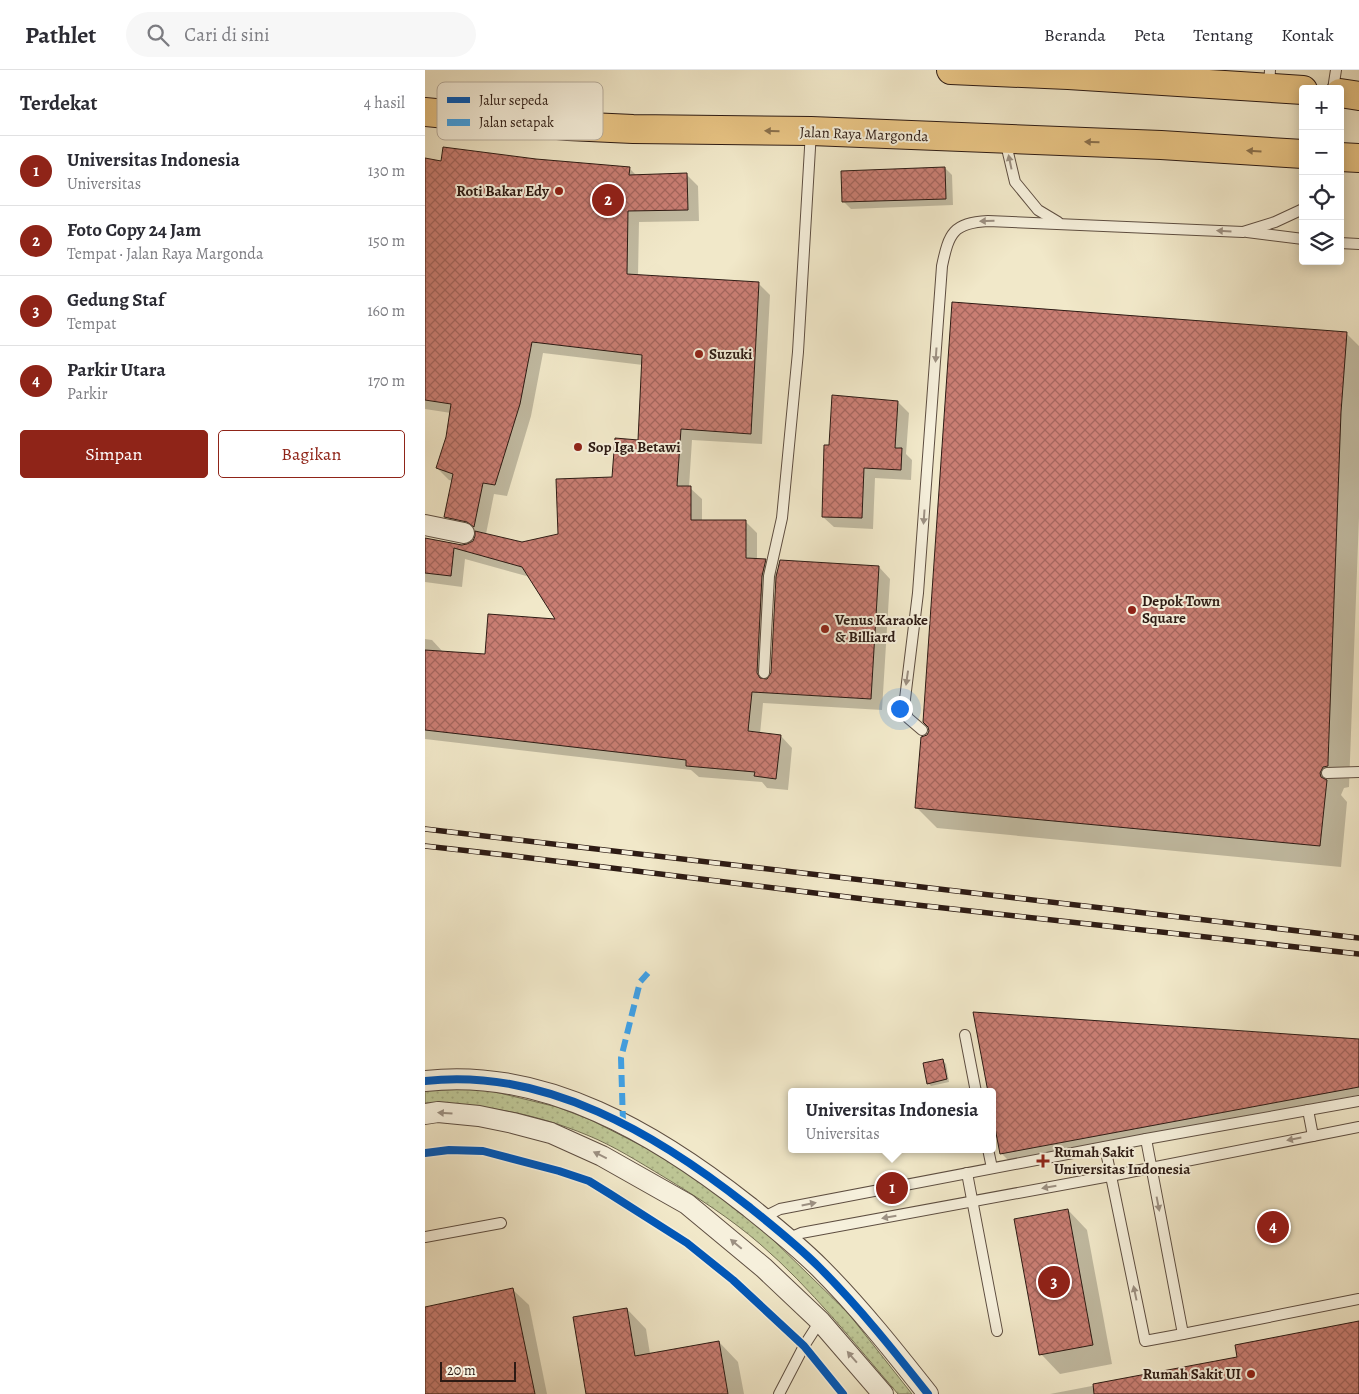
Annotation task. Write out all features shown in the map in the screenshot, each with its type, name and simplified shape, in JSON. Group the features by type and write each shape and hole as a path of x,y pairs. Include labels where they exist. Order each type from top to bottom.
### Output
{"main road":[{"path":"951,70 1270,79 1299,89"},
{"path":"1344,94 1359,96"},
{"name":"Jalan Raya Margonda","path":"603,128 811,131 1161,145 1299,154"}],"street":[{"path":"425,525 464,533"},
{"path":"425,1081 491,1081 557,1096 623,1123 683,1158 789,1238 859,1310 928,1394"},
{"path":"425,1114 438,1112 513,1122 551,1133 601,1156 687,1204 764,1268 820,1321 883,1394"}],"lane":[{"path":"1334,85 1336,70"},
{"path":"764,673 769,576 782,518 798,352 811,131"},
{"path":"1005,139 1015,182 1037,210 1061,224"},
{"path":"1243,232 1275,222 1299,211"},
{"path":"922,730 908,718 904,707 919,593 942,266 945,249 951,234 961,226 975,221 1243,232 1299,239"},
{"path":"1344,243 1359,244"},
{"path":"1327,773 1359,772"},
{"path":"965,1035 976,1088"},
{"path":"762,1218 781,1209 1146,1139 1359,1101"},
{"path":"1308,1110 1313,1136"},
{"path":"789,1238 801,1233 1111,1176 1359,1127"},
{"path":"1146,1139 1183,1334"},
{"path":"1105,1147 1145,1341 1359,1298"},
{"path":"989,1153 991,1168"},
{"path":"967,1173 997,1331"},
{"path":"425,1237 501,1223"},
{"path":"779,1394 804,1346 820,1321"}],"green space":[{"path":"483,1089 557,1107 591,1120 646,1148 704,1183 769,1236 848,1313 912,1394 898,1394 814,1297 760,1244 713,1208 636,1160 587,1135 548,1121 487,1108 446,1105 425,1106 425,1090"}],"building":[{"path":"443,147 536,159 630,167 629,175 687,173 688,210 628,211 627,274 759,282 751,434 681,429 677,486 691,486 691,520 746,520 746,558 766,559 762,576 757,673 760,678 767,679 771,673 776,577 780,560 879,566 871,699 752,692 748,731 781,735 776,779 754,776 755,772 686,766 686,760 425,730 425,650 485,654 488,614 555,619 522,567 454,548 451,576 425,573 425,538 462,545 473,541 475,531 522,542 558,534 556,479 612,477 615,438 638,440 642,355 532,342 520,404 495,485 483,483 474,527 467,522 444,517 453,474 436,468 446,437 451,404 425,400 425,158 441,161"},
{"path":"945,167 946,199 842,202 841,171"},
{"name":"Depok Town Square","path":"952,302 1347,332 1341,412 1328,766 1323,767 1320,773 1321,777 1327,780 1320,846 915,808 921,737 927,735 929,731 923,722"},
{"path":"832,395 898,401 895,448 902,448 901,470 864,468 862,518 822,517 824,445 829,445"},
{"path":"973,1012 1359,1039 1359,1087 1000,1154 996,1133 996,1088 987,1088"},
{"path":"943,1059 947,1079 927,1084 923,1063"},
{"path":"1068,1209 1093,1345 1039,1355 1014,1219"},
{"path":"513,1288 535,1394 425,1394 425,1307"},
{"path":"627,1308 635,1356 719,1341 728,1394 586,1394 573,1317"},
{"name":"Rumah Sakit UI","path":"1359,1321 1359,1394 1094,1394 1093,1384 1237,1357 1235,1345"}],"railway":[{"path":"425,829 1359,938"},
{"path":"425,846 872,900 1359,954"}],"marked path":[{"path":"623,1123 621,1058 640,982 648,973"}],"cycle path":[{"path":"425,1081 470,1079 513,1085 556,1096 598,1112 638,1132 676,1155 748,1206 811,1260 862,1314 928,1394"},
{"path":"425,1153 449,1150 483,1151 589,1181 687,1243 733,1280 804,1346 843,1394"}],"place":[{"name":"Roti Bakar Edy","path":"559,191"},
{"name":"Foto Copy 24 Jam","path":"608,200"},
{"name":"Suzuki","path":"699,354"},
{"name":"Sop Iga Betawi","path":"578,447"},
{"name":"Depok Town Square","path":"1132,610"},
{"name":"Venus Karaoke & Billiard","path":"825,629"},
{"name":"Rumah Sakit Universitas Indonesia","path":"1043,1161"},
{"name":"Universitas Indonesia","path":"892,1188"},
{"name":"Parkir Utara","path":"1273,1227"},
{"name":"Gedung Staf","path":"1054,1282"},
{"name":"Rumah Sakit UI","path":"1251,1374"}]}
